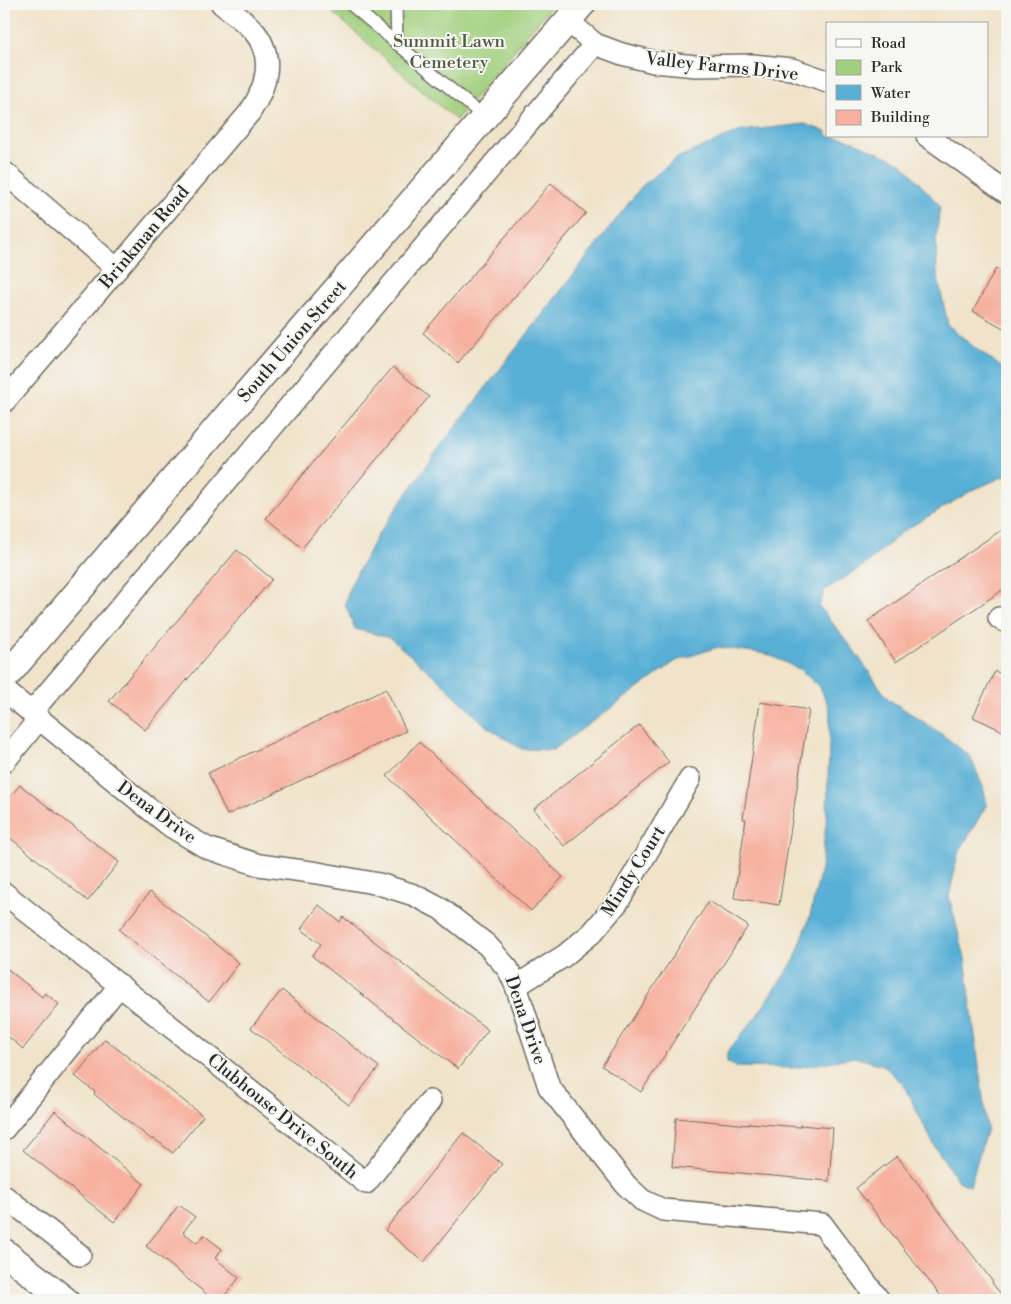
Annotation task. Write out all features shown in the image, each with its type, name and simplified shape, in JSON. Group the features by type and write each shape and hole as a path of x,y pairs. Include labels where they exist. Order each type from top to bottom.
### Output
{"street":[{"name":"Brinkman Road","path":"4,402 250,112 261,96 266,78 267,63 262,46 253,30 222,4"},
{"name":"Valley Farms Drive","path":"574,12 595,44 622,54 654,62 696,66 752,65 792,69 826,81"},
{"name":"South Union Street","path":"4,680 574,12"},
{"path":"4,762 35,716 595,44"},
{"path":"930,138 1007,193"},
{"path":"4,172 117,269"},
{"name":"Dena Drive","path":"4,690 170,826 207,848 258,865 379,884 414,895 441,910 487,945 508,969 516,986 549,1087 626,1185 642,1200 663,1210 822,1224 879,1300"},
{"name":"Mindy Court","path":"516,986 564,956 592,933 618,902 690,779"},
{"name":"Clubhouse Drive South","path":"4,892 366,1182 430,1101"},
{"path":"4,1129 120,985"},
{"path":"4,1196 80,1255"},
{"path":"4,1252 65,1300"}],"lane":[{"path":"350,4 484,117"},
{"path":"396,4 398,44"}],"green space":[{"name":"Summit Lawn Cemetery","path":"323,4 553,4 456,120"}],"water":[{"path":"805,124 826,132 826,138 845,138 902,163 940,206 936,239 937,274 948,325 975,348 1007,371 1007,475 971,491 902,532 865,565 825,590 819,606 853,649 888,699 936,730 970,756 983,787 987,804 958,854 949,897 965,958 987,1128 970,1186 958,1181 934,1145 903,1084 883,1065 854,1057 796,1068 736,1067 727,1062 727,1052 756,1017 795,959 810,916 821,869 827,813 830,710 821,689 801,670 767,654 718,647 676,661 553,750 522,749 486,726 438,679 390,638 355,629 345,604 350,586 377,536 439,448 642,186 677,158 741,131"}],"building":[{"path":"551,183 586,213 458,363 423,333"},
{"path":"996,268 1007,275 1007,330 973,311"},
{"path":"393,367 429,397 302,548 266,518"},
{"path":"1007,526 1007,587 896,662 868,621"},
{"path":"237,550 272,579 145,730 109,701"},
{"path":"995,671 1007,677 1007,733 973,717"},
{"path":"386,689 406,731 227,815 208,773"},
{"path":"760,702 809,710 779,905 734,898 746,819 743,819"},
{"path":"639,725 669,762 564,846 534,809"},
{"path":"419,742 563,877 531,911 387,776"},
{"path":"20,785 119,862 88,901 4,833 4,804"},
{"path":"150,892 239,963 209,1002 119,930"},
{"path":"709,901 748,926 641,1092 602,1066"},
{"path":"319,905 340,922 343,917 488,1030 458,1069 312,956 321,944 301,929"},
{"path":"4,966 42,997 45,993 59,1004 23,1049 4,1033"},
{"path":"282,990 379,1067 349,1105 251,1028"},
{"path":"105,1039 203,1116 173,1153 153,1138 152,1140 94,1094 95,1092 75,1076"},
{"path":"55,1111 144,1184 114,1222 23,1150"},
{"path":"676,1118 749,1125 749,1123 833,1128 829,1181 672,1167"},
{"path":"463,1133 502,1164 424,1262 385,1230"},
{"path":"897,1156 1006,1300 944,1300 856,1188"},
{"path":"179,1205 195,1217 183,1232 197,1243 204,1235 222,1249 215,1258 239,1278 221,1300 214,1300 146,1246"}]}
